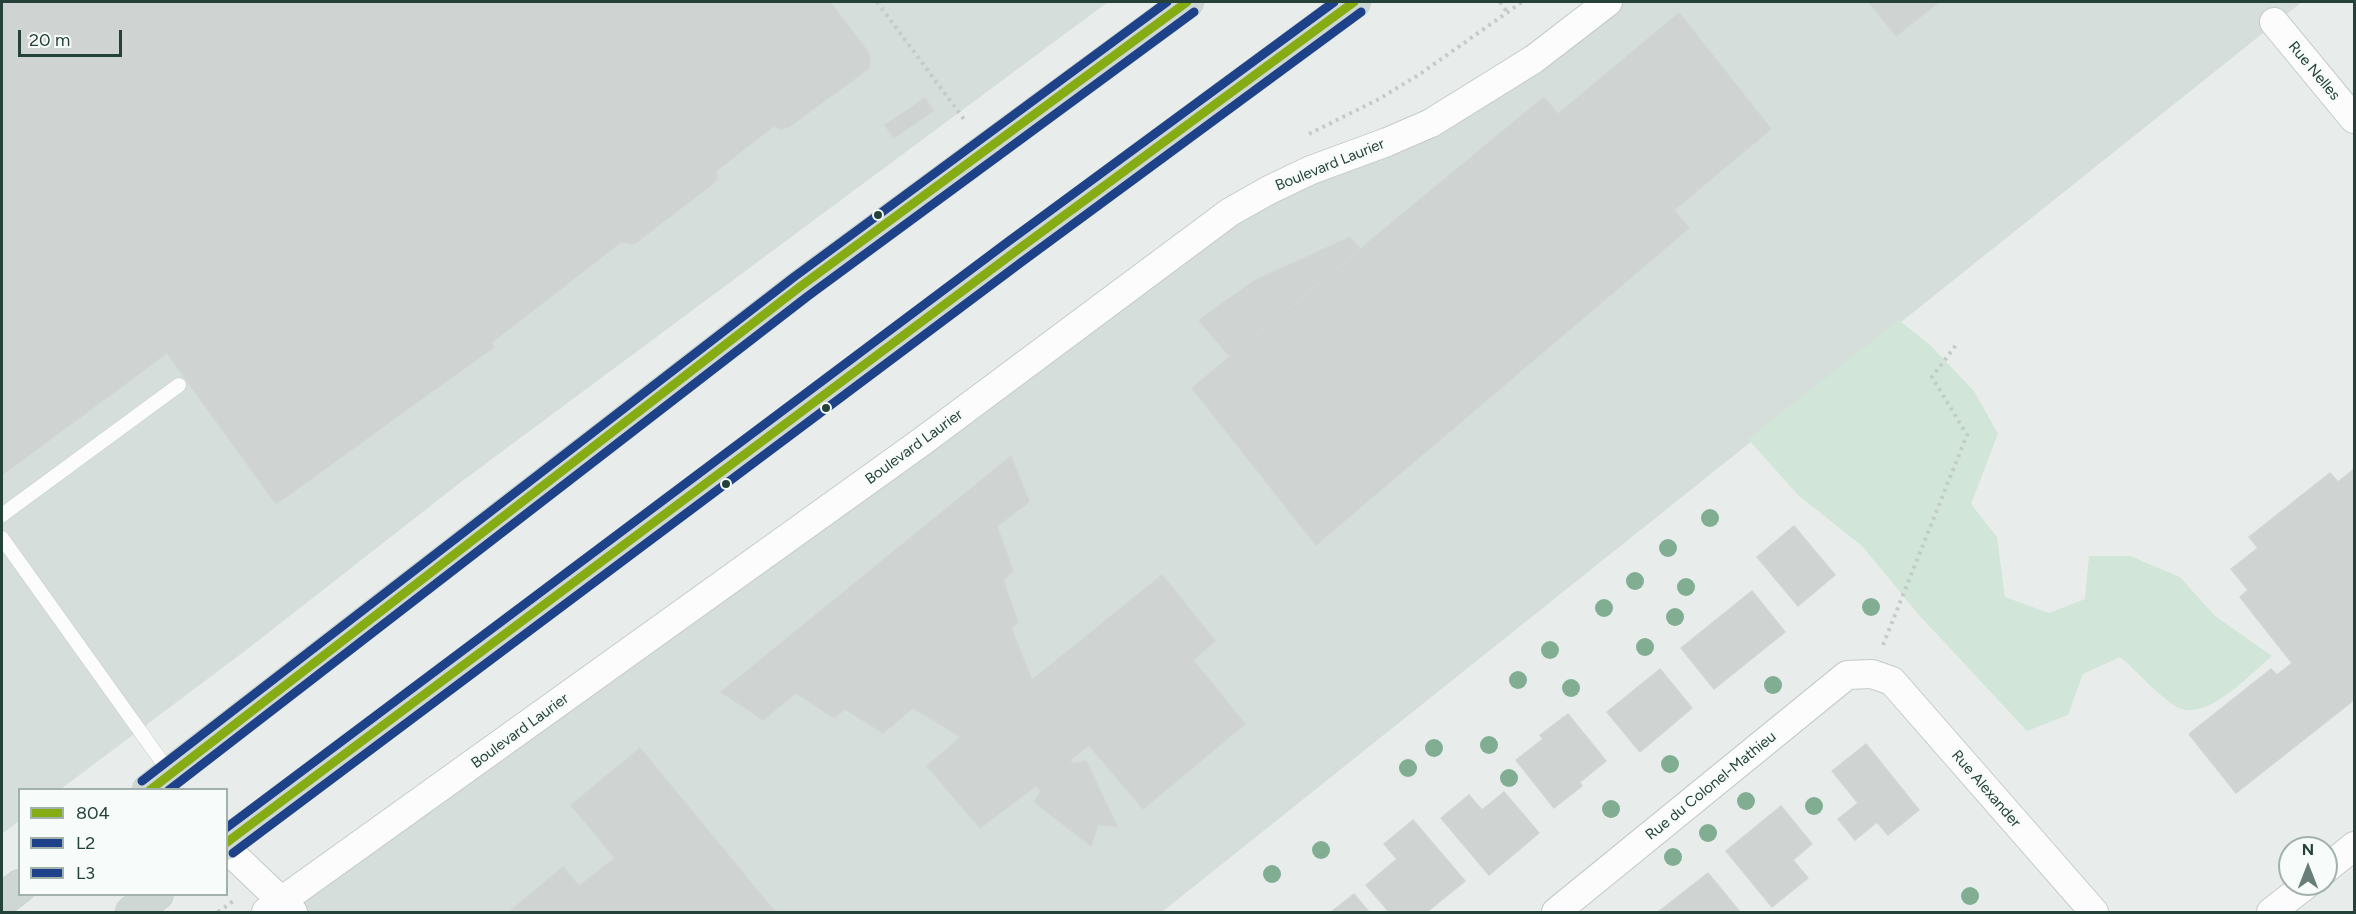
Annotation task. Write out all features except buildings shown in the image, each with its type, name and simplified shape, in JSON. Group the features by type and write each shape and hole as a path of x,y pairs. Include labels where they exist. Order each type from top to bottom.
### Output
{"main road":[{"path":"167,784 801,286 1187,2"},
{"path":"228,842 1017,251 1354,2"},
{"path":"2,900 18,888"},
{"path":"132,912 154,896"}],"street":[{"name":"Boulevard Laurier","path":"281,909 920,443 1230,212 1311,170 1431,123 1534,59 1576,11 1608,2"},
{"name":"Rue Nelles","path":"2274,22 2355,119"},
{"name":"Rue du Colonel-Mathieu","path":"1556,912 1846,675 1872,674"},
{"name":"Rue Alexander","path":"1872,674 1892,681 2094,912"},
{"path":"2338,859 2355,846"},
{"path":"228,850 281,909"},
{"path":"2271,912 2292,896"}],"lane":[{"path":"2,515 179,385"},
{"path":"2,538 167,784"}],"path":[{"path":"878,2 986,149"},
{"path":"1500,2 1507,12"},
{"path":"1872,674 1967,435 1932,377 1956,345"}],"shaded area":[{"path":"2,2 1108,2 461,482 245,651 62,788 18,788 18,822 2,834"},
{"path":"1608,2 2302,2 1162,912 293,912 283,901 1188,242 1345,158"}],"green space":[{"path":"1899,320 1931,346 1974,391 1998,434 1971,504 1997,537 2005,597 2049,613 2085,599 2089,556 2130,556 2180,577 2215,616 2272,656 2229,693 2203,708 2190,710 2172,704 2120,657 2083,674 2068,715 2027,731 1919,615 1862,546 1798,495 1748,439"}],"transit line":[{"name":"L3","path":"142,781 794,277 1167,2"},
{"name":"804","path":"153,788 801,286 1187,2"},
{"name":"L3","path":"228,827 1009,241 1334,2"},
{"name":"804","path":"228,842 1016,251 1354,2"},
{"name":"L2","path":"172,788 808,296 1194,12"},
{"name":"L2","path":"233,853 1023,261 1361,12"}]}
